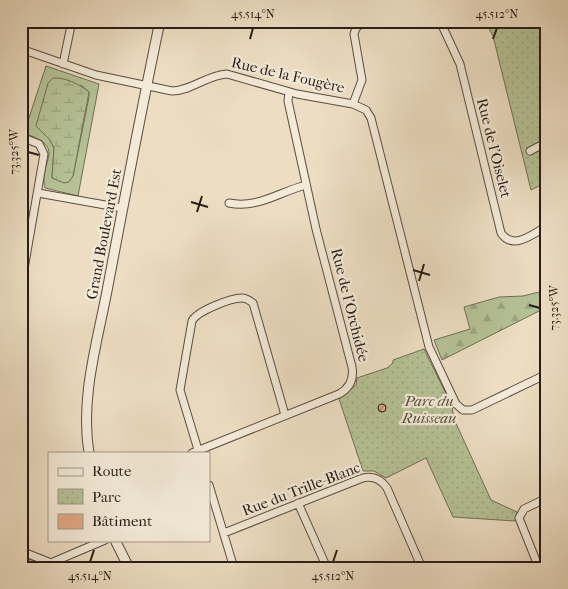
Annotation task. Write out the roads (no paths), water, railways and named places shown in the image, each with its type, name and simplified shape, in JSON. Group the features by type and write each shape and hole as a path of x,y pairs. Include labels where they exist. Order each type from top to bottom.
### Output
{"street":[{"path":"63,64 72,21"},
{"name":"Grand Boulevard Est","path":"90,452 86,421 88,400 122,208 160,21"},
{"path":"353,104 362,80 354,34 358,26 364,21"},
{"name":"Rue de l'Oiselet","path":"440,21 460,64 501,233 508,240 517,242 547,226"},
{"name":"Rue de la Fougère","path":"21,49 103,77 147,86 178,91 217,75 227,74 290,92 353,104 366,110 372,118 429,348 456,404 463,410 472,410 547,374"},
{"name":"Rue de l'Orchidée","path":"196,452 342,392 348,387 353,376 306,185 288,102 290,92"},
{"path":"21,136 39,144 44,152 21,286"},
{"path":"530,151 547,142"},
{"path":"229,203 243,206 254,204 306,185"},
{"path":"38,193 122,208"},
{"path":"196,452 180,387 192,321 202,311 239,298 253,303 285,415"},
{"name":"Rue du Trille-Blanc","path":"224,533 362,478 379,480 389,491 422,568"},
{"path":"210,488 234,568"},
{"path":"539,568 519,518 524,509 547,498"},
{"path":"298,503 327,568"},
{"path":"39,568 100,542"},
{"path":"116,542 129,568"},
{"path":"21,551 51,563"}],"park label":[{"name":"Parc du Ruisseau","path":"429,410"}]}
